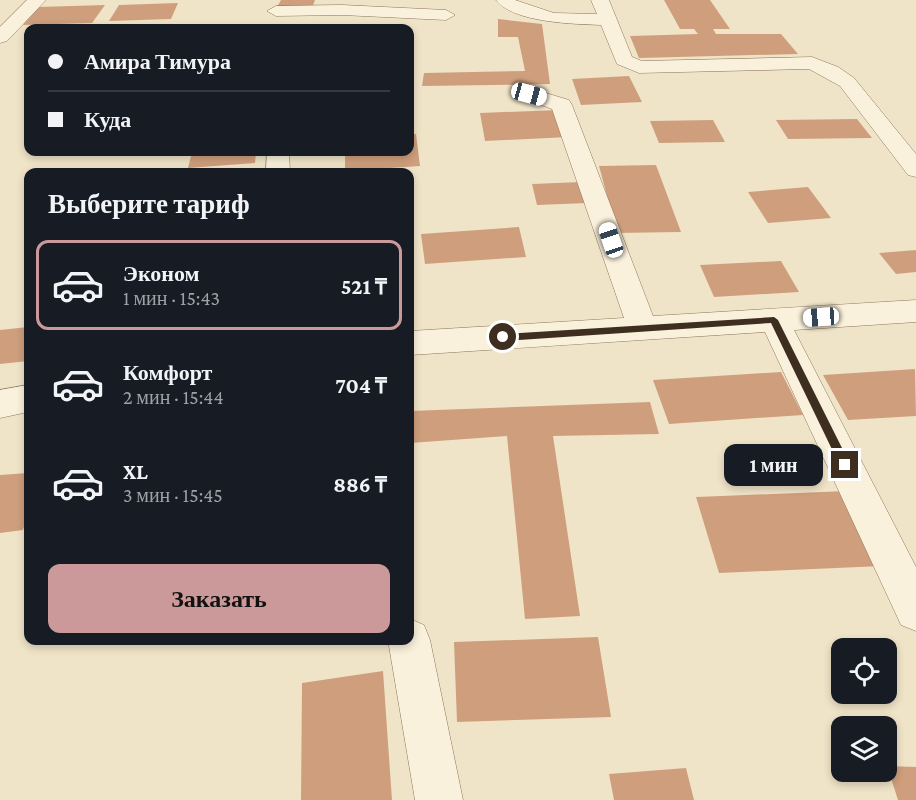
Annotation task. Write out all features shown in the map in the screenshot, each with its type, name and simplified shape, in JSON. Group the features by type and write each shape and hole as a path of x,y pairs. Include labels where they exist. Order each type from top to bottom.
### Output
{"street":[{"path":"0,37 37,0"},
{"path":"505,0 509,4 552,18 605,10 624,60 639,67 812,63 831,70 847,82 916,170"},
{"path":"274,13 342,10 446,15"},
{"path":"529,94 561,105 580,152 642,328"},
{"path":"414,343 916,311"},
{"path":"774,320 916,610"},
{"path":"0,404 24,400"},
{"path":"410,645 439,800"}],"building":[{"path":"281,0 315,0 312,8 277,7"},
{"path":"664,0 710,0 730,29 713,29 716,34 781,34 798,54 639,58 630,36 698,34 694,29 680,29"},
{"path":"178,3 171,19 109,21 119,5"},
{"path":"105,5 92,23 23,25 38,7"},
{"path":"498,19 542,24 550,84 422,86 424,73 525,71 518,37 498,37"},
{"path":"629,76 642,102 581,105 572,79"},
{"path":"558,110 568,137 485,141 480,113"},
{"path":"857,119 872,138 788,139 776,120"},
{"path":"713,120 725,142 659,143 650,121"},
{"path":"414,134 416,134 420,166 345,168 345,156 414,156"},
{"path":"191,156 256,156 255,163 188,168"},
{"path":"656,165 681,232 617,233 599,166"},
{"path":"581,182 588,203 537,205 532,184"},
{"path":"808,187 831,218 768,223 748,192"},
{"path":"519,227 526,257 425,264 421,234"},
{"path":"916,250 916,272 896,274 879,253"},
{"path":"781,261 799,292 714,297 700,265"},
{"path":"24,327 24,361 0,364 0,330"},
{"path":"915,369 916,416 848,420 823,375"},
{"path":"781,372 803,415 669,424 653,380"},
{"path":"650,402 659,434 553,436 580,616 525,619 507,436 414,443 414,411"},
{"path":"24,473 23,530 0,533 0,475"},
{"path":"847,491 882,566 719,573 696,497"},
{"path":"598,637 611,717 457,722 454,642"},
{"path":"383,671 392,800 301,800 302,683"},
{"path":"897,766 916,767 916,800 898,800 892,782 897,782"},
{"path":"686,768 694,800 614,800 609,774"}],"route":[{"path":"503,337 774,320 845,465"}]}
